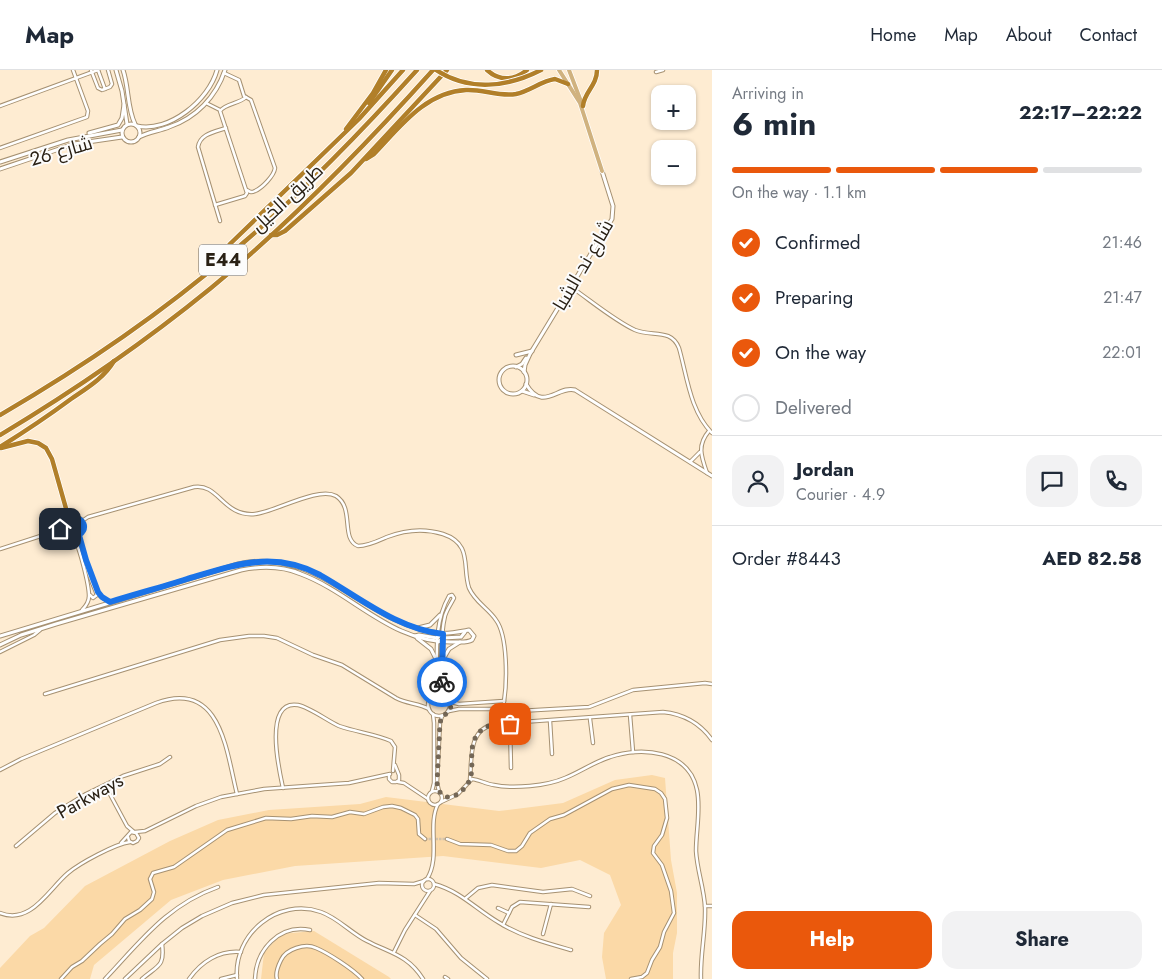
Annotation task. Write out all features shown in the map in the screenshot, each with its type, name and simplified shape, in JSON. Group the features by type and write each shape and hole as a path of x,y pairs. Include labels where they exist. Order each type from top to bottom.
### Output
{"highway":[{"path":"341,138 373,93 386,70"},
{"path":"359,120 363,110 392,70"},
{"path":"217,265 222,253 231,243 359,120 403,70"},
{"name":"طريق الخيل","path":"0,416 116,342 217,265 267,222 312,179 371,120 417,70"},
{"path":"434,70 458,80 488,85 510,83 542,70"},
{"name":"طريق الخيل","path":"0,435 115,359 183,310 271,235 340,169 434,70"},
{"path":"271,235 277,235 285,231 343,182 447,70"},
{"path":"487,70 496,77 508,79 518,76 527,70"},
{"path":"583,106 584,99 596,81 597,70"},
{"path":"365,159 374,154 422,106 444,94 468,90 515,94 527,91 553,79 560,79 568,84"},
{"path":"0,448 94,383 106,372 115,359"},
{"path":"0,448 28,441 36,442 46,448 52,461 68,522"}],"main road":[{"path":"559,70 584,114 602,171"},
{"path":"569,70 583,106 602,171"}],"street":[{"path":"0,148 87,117 88,112 73,70"},
{"path":"0,106 76,79 91,71 98,70 105,89"},
{"path":"91,71 98,89 105,89 112,84 108,70"},
{"path":"116,70 127,124 122,130 122,137 129,142 184,121 206,103 216,90 224,72 239,81 246,97 251,100 275,168 274,174 256,190 251,192 246,190"},
{"path":"123,70 128,86 132,114 140,132 139,137"},
{"path":"127,124 145,127 162,123 188,110 208,90 217,70"},
{"path":"656,72 663,70"},
{"path":"221,110 242,101 246,97"},
{"path":"206,103 221,110 246,190 246,195 216,205"},
{"path":"81,136 118,125 122,118 124,105"},
{"path":"220,221 198,152 198,145 203,137 226,128"},
{"name":"شارع 26","path":"0,162 81,136 122,130"},
{"name":"شارع 26","path":"0,169 78,143 122,137"},
{"path":"31,151 34,154 33,158"},
{"name":"شارع ند الشبا","path":"524,372 532,350 613,216 602,171"},
{"path":"571,287 629,327 642,332 664,334 675,340 679,348 694,403 711,432 703,439 700,452 707,473"},
{"path":"516,355 532,350"},
{"name":"شارع ند الشبا","path":"516,367 522,364 530,354"},
{"path":"510,367 516,367 524,372 527,378 522,391 516,394 508,393 503,389 500,377 503,372 510,367"},
{"path":"526,384 532,391 544,397 552,396 567,389 574,389 712,476"},
{"path":"522,391 548,399 554,398 566,390 578,392"},
{"path":"690,462 700,452"},
{"path":"0,549 53,532 75,517 82,520 103,512 194,486 202,486 211,490 230,508 246,514 260,513 320,494 332,494 344,506 350,539 353,544 358,546 410,531 425,531 446,535 455,541 464,553 467,563 468,583 474,596 492,615 501,629 505,646 504,702 503,706 499,709 459,708 442,716 433,714"},
{"path":"79,535 84,530 82,520"},
{"path":"68,522 66,529 76,541 91,596 94,598 97,594 93,587 92,578"},
{"path":"53,532 79,535"},
{"path":"79,535 92,578 100,596 110,602"},
{"path":"0,636 238,564 257,561 293,564 312,572 374,608 438,638 466,631 473,633 473,639 470,642 414,636"},
{"path":"0,645 41,629 241,570 265,567 284,569 306,576 375,618 414,636 431,648 440,661"},
{"path":"82,610 89,598 87,579"},
{"path":"437,694 440,661 445,616 454,598 453,595 449,596 440,615 438,638 440,661 442,678 445,695 450,702 449,712"},
{"path":"417,628 429,625 440,615"},
{"path":"0,652 34,635 41,629"},
{"path":"45,694 220,640 259,635 277,638 313,655 338,663 404,702 418,704 429,709 433,714 434,785 428,799"},
{"path":"440,661 449,650 460,642"},
{"path":"503,706 519,712 589,707 633,690 705,683 712,684"},
{"path":"418,704 429,700 437,694 445,695"},
{"path":"0,770 21,759 156,703 168,699 181,698 200,704 210,712 218,723 237,794"},
{"path":"429,700 429,709"},
{"path":"450,702 459,704 501,700 504,702"},
{"path":"283,788 277,749 277,720 280,712 285,707 292,705 304,707 346,728 392,740 395,747 394,764 390,780"},
{"path":"432,804 438,804 460,792 470,779 473,747 477,735 488,726 662,712 682,716 700,727 712,740"},
{"path":"630,715 633,752"},
{"path":"442,716 437,783 442,795 442,802"},
{"path":"590,719 592,743"},
{"path":"550,722 552,754"},
{"path":"510,724 511,768"},
{"path":"470,779 503,786 550,782 566,778 610,757 633,752 653,752 666,755 681,763 693,779 698,795 697,858 705,906 701,979"},
{"name":"Parkways","path":"16,846 55,813 104,784 130,773 160,764 170,757"},
{"path":"394,764 405,784"},
{"path":"0,913 12,916 26,913 71,870 120,844 136,842 145,831 202,803 237,794 348,783 397,772"},
{"path":"379,776 405,784 428,799 432,804 435,815"},
{"path":"396,782 400,776"},
{"path":"104,784 127,826 130,842"},
{"path":"447,840 460,844 491,845 508,851 516,851 521,848 527,836 533,830 612,789 629,785 658,791 665,799 667,818 662,835 654,846 653,853 662,865 671,891 674,913 647,973 642,977 631,979"},
{"path":"420,794 439,791"},
{"path":"442,795 452,797"},
{"path":"438,804 435,815 431,871 434,884 466,898 503,925 532,938 571,950"},
{"path":"61,979 72,967 82,961 112,934 125,919 150,901 154,892 150,879 154,873 174,867 231,828 266,818 332,817 346,812 364,814 383,807 392,806 402,808 415,815 418,819 419,834 425,839"},
{"path":"127,826 135,832 138,838"},
{"path":"120,844 135,832 145,831"},
{"path":"425,897 425,880 431,871"},
{"path":"125,979 162,944 195,919 248,898 378,883 414,884 425,880 432,880"},
{"path":"414,884 424,889 444,888"},
{"path":"394,952 405,930 425,897 432,890 434,884"},
{"path":"466,898 475,889 488,885 543,892 572,889 590,896"},
{"path":"105,979 166,915 196,896 218,887"},
{"path":"503,925 514,906 520,902 589,907"},
{"path":"543,934 551,904"},
{"path":"705,906 712,906"},
{"path":"498,908 509,913"},
{"path":"237,979 241,952 251,934 266,919 280,912 301,909 326,914 362,938 394,952 410,963 423,979"},
{"path":"415,915 436,929 461,958 487,979"},
{"path":"254,979 259,958 270,942 281,934 292,930 310,930"},
{"path":"142,979 162,962 164,956 162,944"},
{"path":"277,979 276,972 281,959 286,953 300,948 312,947 330,955 362,979"},
{"path":"189,979 199,967 214,956 225,952 241,952"},
{"path":"221,979 237,975"}],"shaded area":[{"path":"652,775 665,778 671,860 677,893 677,933 673,953 673,979 606,979 602,957 604,933 621,905 610,875 580,860 541,868 443,856 295,866 223,880 171,900 94,965 90,979 0,979 0,968 30,936 44,928 85,886 170,841 218,820 269,810 360,804 386,797 499,811 563,803 615,780"},
{"path":"314,931 391,979 261,979 264,953 281,934"}],"tunnel":[{"path":"425,839 447,839"}],"way so far":[{"path":"442,682 445,695 449,698 451,705 449,712 442,716 440,723 437,783 442,795 452,797 458,794 470,779 473,744 478,733 491,725 510,724"}],"route":[{"path":"60,529 69,519 75,517 82,520 84,530 79,535 88,569 99,594 110,602 248,562 273,561 286,563 319,574 363,602 390,616 417,628 443,634 442,682"}]}
